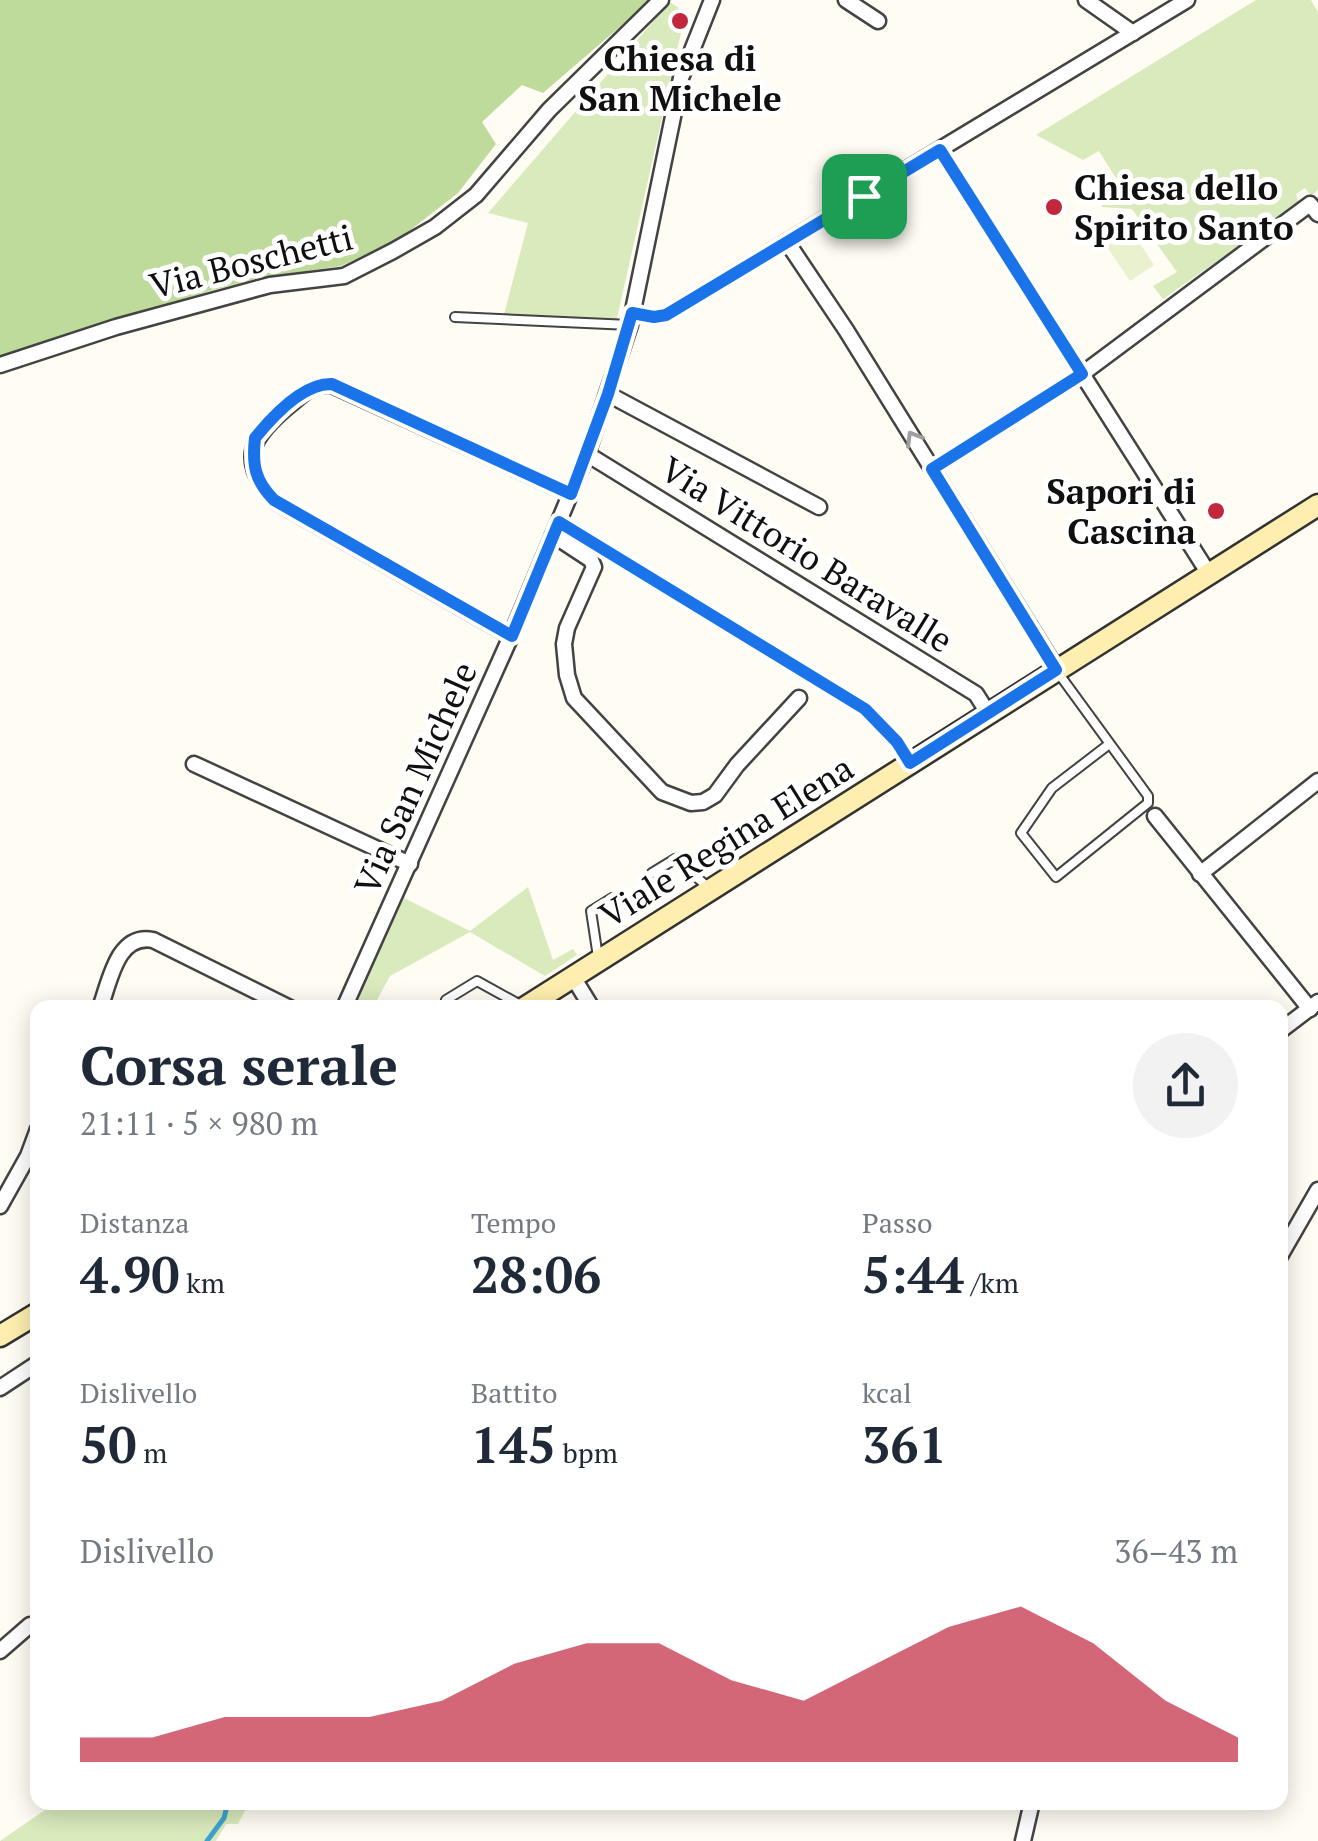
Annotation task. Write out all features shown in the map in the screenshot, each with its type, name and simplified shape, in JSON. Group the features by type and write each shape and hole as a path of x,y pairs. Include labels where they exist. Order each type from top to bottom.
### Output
{"main road":[{"name":"Viale Regina Elena","path":"537,1000 1318,505"},
{"path":"0,1336 30,1317"}],"street":[{"name":"Via Boschetti","path":"0,365 116,327 270,285 344,276 394,251 436,227 476,195 549,110 660,0"},
{"name":"Via San Michele","path":"348,1000 512,636 588,454 631,319 681,78 712,0"},
{"path":"846,0 878,21"},
{"path":"1086,0 1134,33"},
{"path":"631,319 666,315 1186,0"},
{"path":"940,150 1209,574"},
{"path":"932,469 1082,374 1315,205"},
{"path":"787,242 1056,670"},
{"path":"512,636 274,500 260,486 254,470 255,438 315,385 332,384 571,494"},
{"path":"608,394 819,506"},
{"name":"Via Vittorio Baravalle","path":"588,454 976,694 988,712"},
{"path":"556,529 594,567 564,644 566,675 574,698 662,792 691,803 715,795 798,698"},
{"path":"556,529 865,709 897,742 910,763"},
{"path":"194,764 410,864"},
{"path":"1200,874 1318,781"},
{"path":"1155,816 1314,1006 1288,1025"},
{"path":"103,1000 119,956 126,946 142,938 154,940 274,1000"},
{"path":"572,978 587,1000"},
{"path":"0,1206 30,1151"},
{"path":"1288,1242 1318,1190"},
{"path":"0,1388 30,1369"},
{"path":"0,1651 30,1626"},
{"path":"1024,1841 1030,1810"}],"lane":[{"path":"455,317 631,319"},
{"path":"1056,670 1148,796 1148,803 1056,877 1020,833 1052,788 1108,745"},
{"path":"652,873 675,859 711,890"},
{"path":"598,961 591,911 612,898"},
{"path":"446,1000 477,982 510,1000"}],"green space":[{"path":"0,0 651,0 543,93 522,85 482,122 496,144 458,193 399,239 341,266 265,277 213,290 0,356"},
{"path":"1256,0 1311,0 1318,12 1318,190 1311,196 1305,188 1296,194 1299,204 1163,299 1153,286 1177,272 1132,209 1102,207 1102,187 1116,178 1099,151 1083,160 1036,135"},
{"path":"670,2 679,8 668,24 681,33 616,323 503,318 528,223 488,213"},
{"path":"1126,222 1154,265 1130,281 1101,238"},
{"path":"528,887 553,960 573,949 577,955 545,976 470,932 390,976 377,1000 358,1000 404,898 470,931"},
{"path":"45,1810 245,1810 238,1824 226,1824 216,1841 0,1841"}],"waterway":[{"path":"207,1841 226,1810"}],"place":[{"name":"Chiesa di San Michele","path":"680,21"},
{"name":"Chiesa dello Spirito Santo","path":"1054,207"},
{"name":"Sapori di Cascina","path":"1216,511"}],"route":[{"path":"940,150 1082,374 932,469 1056,670 910,763 897,742 865,709 559,522 512,636 274,500 260,486 254,470 255,438 315,385 332,384 571,494 588,454 632,313 666,315 864,196 940,150"}]}
